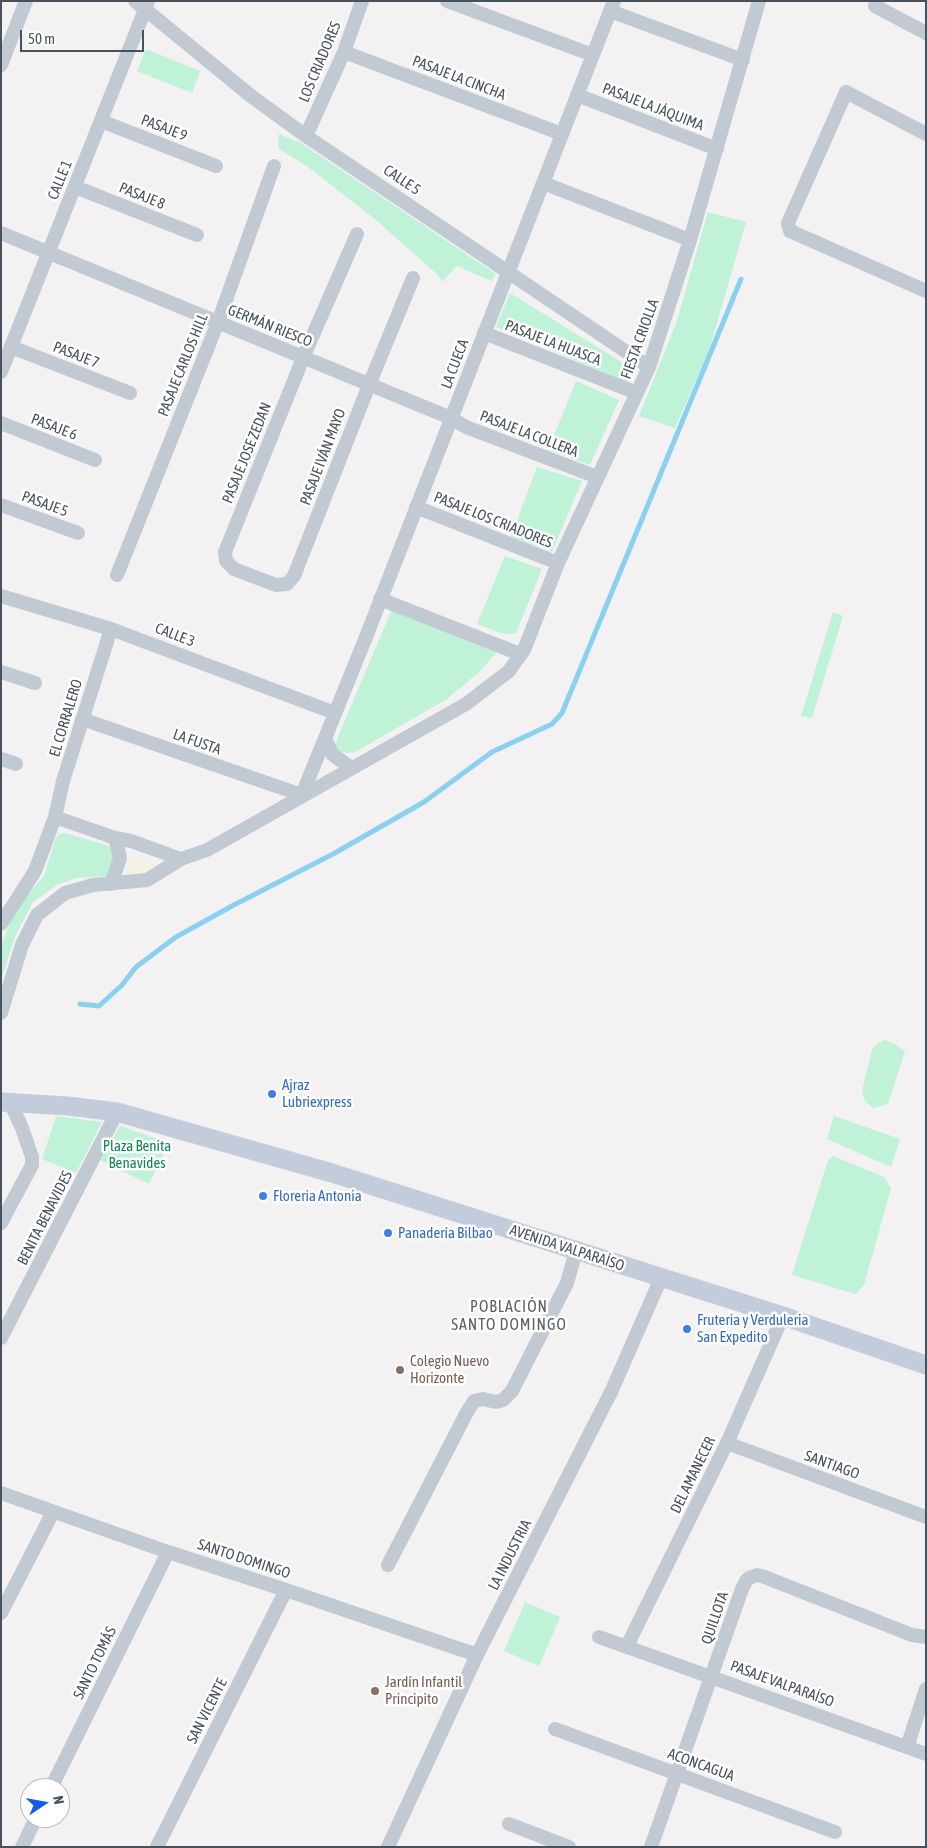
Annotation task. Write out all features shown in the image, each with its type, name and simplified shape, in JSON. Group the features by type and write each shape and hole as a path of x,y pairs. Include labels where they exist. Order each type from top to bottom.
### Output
{"main road":[{"name":"AVENIDA VALPARAÍSO","path":"5,1102 68,1106 117,1112 332,1173 783,1316 926,1365"}],"street":[{"path":"1,65 26,1"},
{"name":"LOS CRIADORES","path":"306,136 344,52 362,1"},
{"path":"448,1 593,54"},
{"name":"FIESTA CRIOLLA","path":"1,1013 22,945 36,915 65,893 93,885 147,880 182,859 207,850 466,704 509,671 520,654 558,563 649,366 690,240 759,1"},
{"name":"CALLE 1","path":"1,372 101,121 143,4"},
{"name":"CALLE 5","path":"143,4 251,96 306,136 649,366"},
{"path":"612,6 743,60"},
{"name":"LA CUECA","path":"302,795 612,6"},
{"path":"875,6 926,33"},
{"name":"PASAJE LA CINCHA","path":"344,52 562,134"},
{"path":"926,134 846,92 788,223 790,231 926,290"},
{"name":"PASAJE LA JÁQUIMA","path":"577,95 717,149"},
{"name":"PASAJE 9","path":"101,121 216,166"},
{"name":"PASAJE CARLOS HILL","path":"117,574 218,322 274,166"},
{"path":"543,183 690,240"},
{"name":"PASAJE 8","path":"75,186 197,235"},
{"name":"GERMÁN RIESCO","path":"1,233 451,418"},
{"name":"PASAJE JOSE ZEDAN","path":"226,561 225,552 303,358 357,234"},
{"name":"PASAJE IVÁN MAYO","path":"226,561 234,569 276,585 287,584 294,576 413,278"},
{"name":"PASAJE LA HUASCA","path":"484,333 638,393"},
{"name":"PASAJE 7","path":"11,348 130,393"},
{"name":"PASAJE LA COLLERA","path":"451,418 466,427 597,477"},
{"name":"PASAJE 6","path":"1,424 95,460"},
{"name":"PASAJE 5","path":"1,505 78,533"},
{"name":"PASAJE LOS CRIADORES","path":"416,507 558,563"},
{"name":"CALLE 3","path":"1,596 111,629 335,712"},
{"path":"380,599 520,654"},
{"name":"EL CORRALERO","path":"1,924 35,871 55,817 63,781 111,629"},
{"path":"1,672 35,683"},
{"name":"LA FUSTA","path":"82,719 302,795"},
{"path":"325,738 332,754 351,768"},
{"path":"1,760 16,764"},
{"path":"55,817 182,859"},
{"path":"111,884 120,858 114,838"},
{"path":"1,1223 32,1165 32,1157 24,1135 5,1102"},
{"name":"BENITA BENAVIDES","path":"1,1338 117,1112"},
{"path":"388,1565 470,1406 474,1401 483,1398 496,1402 503,1400 512,1391 567,1284 576,1251"},
{"name":"LA INDUSTRIA","path":"388,1847 477,1655 612,1390 661,1278"},
{"name":"DEL AMANECER","path":"627,1646 727,1443 783,1316"},
{"name":"SANTIAGO","path":"727,1443 926,1517"},
{"name":"SANTO DOMINGO","path":"1,1493 168,1552 477,1655"},
{"path":"1,1613 53,1512"},
{"name":"SANTO TOMÁS","path":"56,1778 168,1552"},
{"name":"QUILLOTA","path":"651,1847 746,1580 757,1576 912,1635 926,1636"},
{"name":"SAN VICENTE","path":"157,1847 286,1590"},
{"name":"PASAJE VALPARAÍSO","path":"599,1637 713,1676 926,1754"},
{"path":"907,1747 926,1689"},
{"name":"ACONCAGUA","path":"555,1729 835,1832"},
{"path":"509,1824 569,1847"},
{"path":"22,1847 31,1828"}],"green space":[{"path":"146,49 200,71 192,93 137,71"},
{"path":"279,134 301,143 496,274 491,281 457,266 442,282 439,276 376,220 308,167 278,148"},
{"path":"708,212 746,222 709,351 675,428 639,416 677,321"},
{"path":"510,293 633,369 629,383 496,327"},
{"path":"576,381 619,400 590,465 548,450"},
{"path":"537,467 582,481 552,552 511,537"},
{"path":"505,556 542,569 516,633 503,634 477,624"},
{"path":"392,609 498,651 479,672 447,699 355,752 338,751 335,744"},
{"path":"833,612 843,616 812,718 801,716"},
{"path":"65,833 109,846 114,859 110,876 76,878 57,885 33,902 15,936 1,980 1,946 14,912 27,894 44,876 55,840 59,834"},
{"path":"885,1040 905,1051 888,1104 873,1108 865,1101 862,1091 872,1050 878,1043"},
{"path":"56,1116 102,1122 76,1173 42,1159"},
{"path":"834,1116 900,1139 891,1167 827,1139"},
{"name":"Plaza Benita Benavides","path":"120,1126 169,1143 149,1184 100,1160"},
{"path":"833,1156 884,1177 891,1188 864,1285 855,1294 792,1275 828,1160"},
{"path":"525,1602 560,1617 539,1666 504,1651"}],"sand":[{"path":"130,856 162,865 150,874 128,877"}],"waterway":[{"path":"80,1004 99,1006 122,985 136,967 176,937 333,854 424,802 492,752 552,724 562,713 741,279"}],"place":[{"name":"Ajraz Lubriexpress","path":"272,1094"},
{"name":"Floreria Antonia","path":"263,1196"},
{"name":"Panadería Bilbao","path":"388,1233"},
{"name":"Fruteria y Verduleria San Expedito","path":"687,1329"},
{"name":"Colegio Nuevo Horizonte","path":"400,1370"},
{"name":"Jardín Infantil Principito","path":"375,1691"}],"district":[{"name":"POBLACIÓN SANTO DOMINGO","path":"509,1316"}]}
